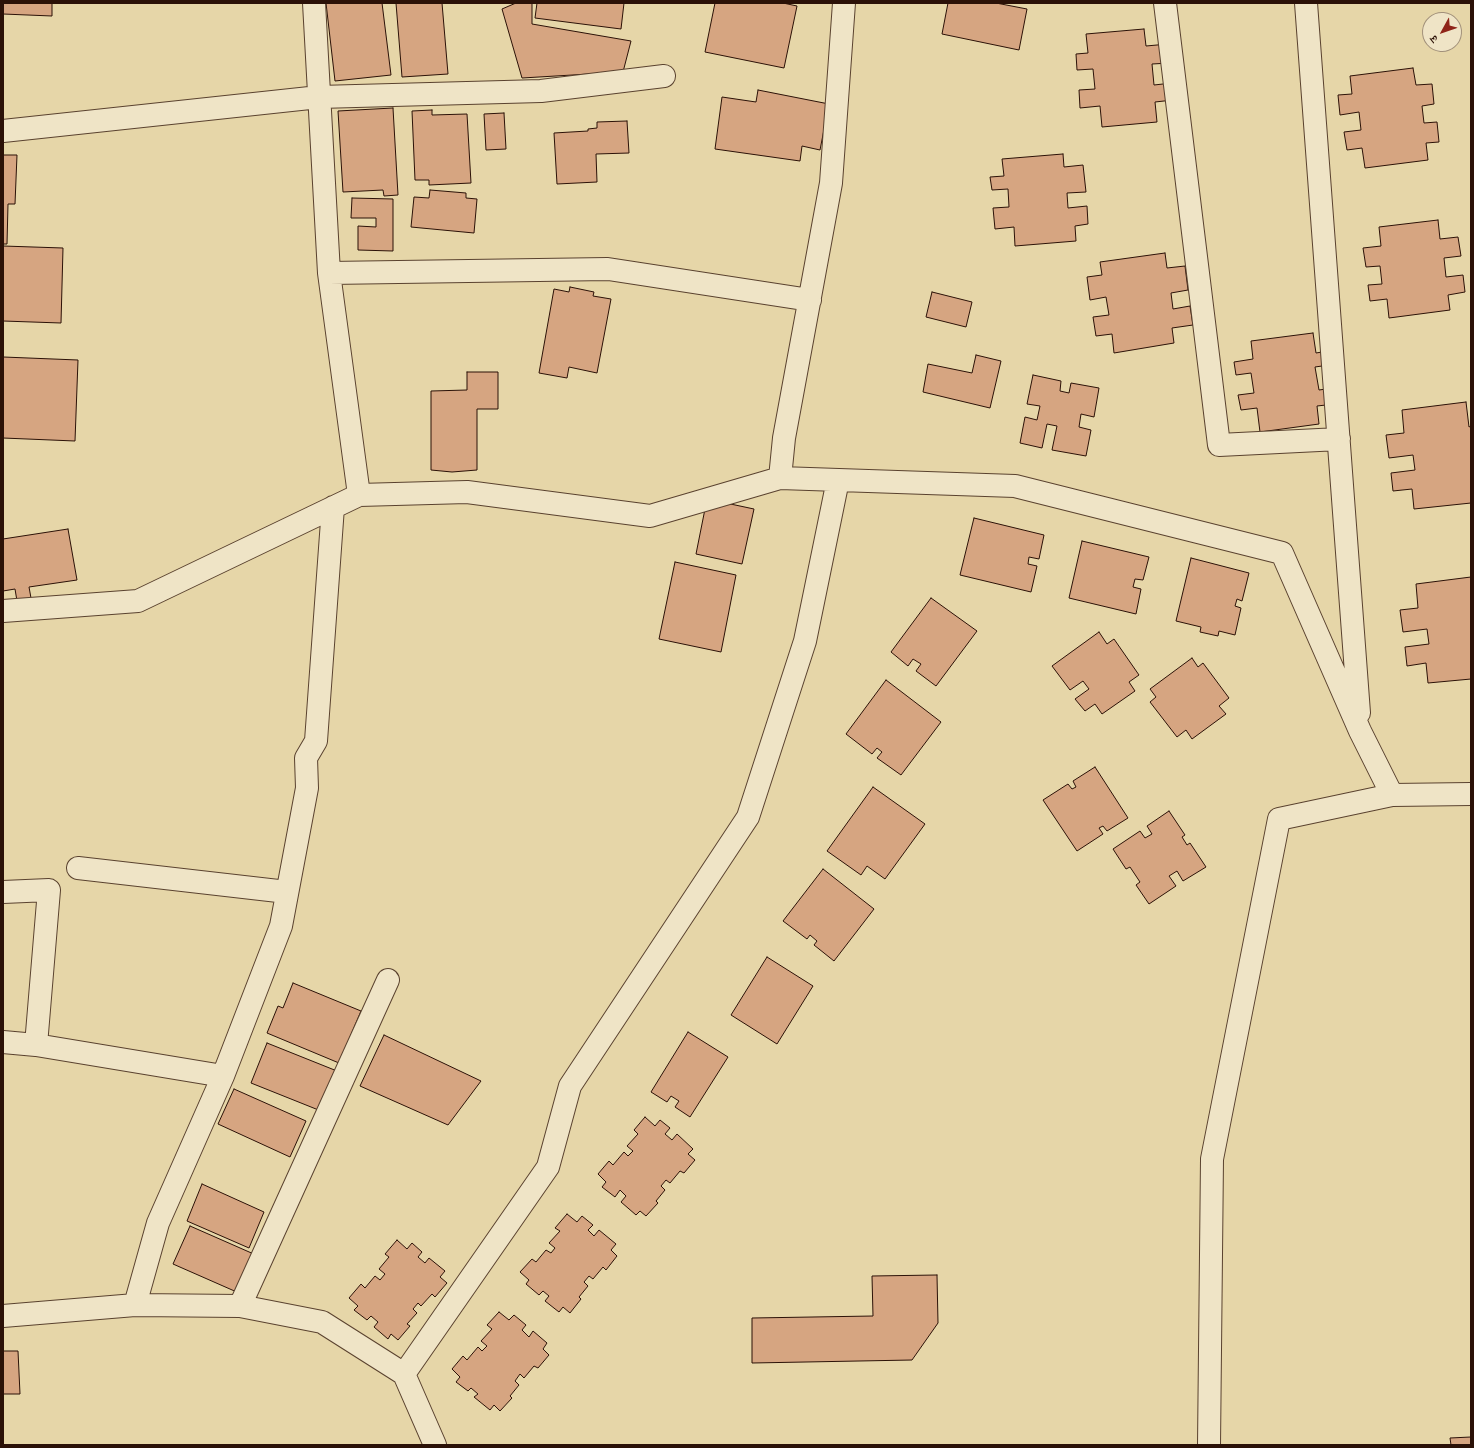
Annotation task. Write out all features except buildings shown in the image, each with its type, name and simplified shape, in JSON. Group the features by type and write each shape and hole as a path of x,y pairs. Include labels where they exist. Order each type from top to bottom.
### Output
{"street":[{"path":"314,3 329,273 359,495"},
{"path":"780,478 784,438 831,183 844,3"},
{"path":"1165,3 1219,445 1339,439"},
{"path":"1306,3 1360,730"},
{"path":"3,132 319,97 541,91 664,76"},
{"path":"329,273 608,269 810,300"},
{"path":"3,611 138,601 359,495 467,492 650,516 780,478 1015,486 1282,553 1360,730 1392,795"},
{"path":"404,1374 548,1167 570,1086 748,817 805,641 838,480"},
{"path":"135,1304 158,1223 223,1076 281,926 307,788 306,758 316,741 333,507"},
{"path":"1209,1445 1212,1159 1279,819 1392,795 1471,794"},
{"path":"78,868 287,892"},
{"path":"3,892 49,890 36,1045"},
{"path":"240,1306 388,980"},
{"path":"3,1042 36,1045 223,1076"},
{"path":"3,1316 135,1304 240,1306 322,1322 404,1374 435,1445"}]}
